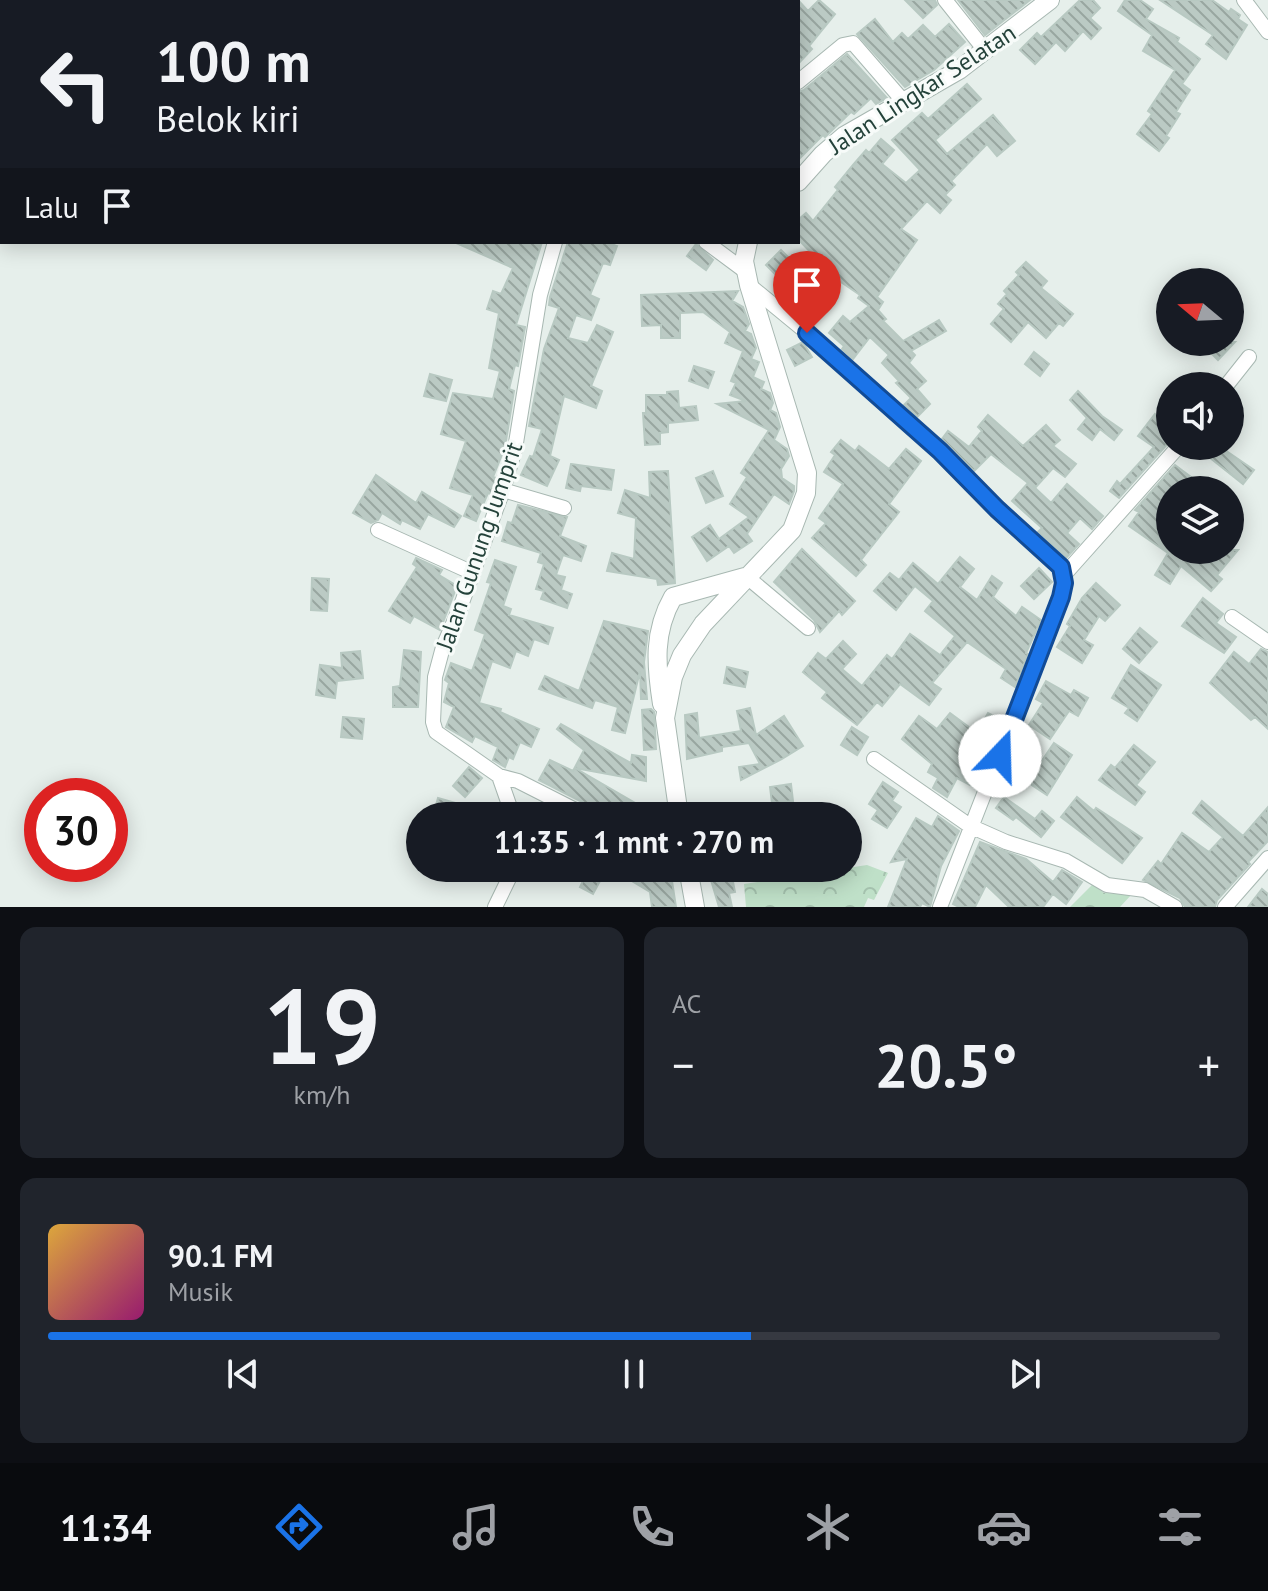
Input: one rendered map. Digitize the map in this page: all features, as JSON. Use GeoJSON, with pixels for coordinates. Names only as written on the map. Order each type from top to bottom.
{"type":"FeatureCollection","features":[{"type":"Feature","properties":{"kind":"street"},"geometry":{"type":"LineString","coordinates":[[945,0],[984,49]]}},
{"type":"Feature","properties":{"kind":"street","name":"Jalan Lingkar Selatan"},"geometry":{"type":"LineString","coordinates":[[800,180],[844,136],[959,70],[1050,0]]}},
{"type":"Feature","properties":{"kind":"street"},"geometry":{"type":"LineString","coordinates":[[1244,0],[1268,32]]}},
{"type":"Feature","properties":{"kind":"street"},"geometry":{"type":"LineString","coordinates":[[800,80],[843,45],[853,43],[905,103]]}},
{"type":"Feature","properties":{"kind":"street","name":"Jalan Gunung Jumprit"},"geometry":{"type":"LineString","coordinates":[[554,244],[540,295],[515,449],[473,573],[443,647],[435,677],[433,722],[436,732],[443,739],[499,776],[518,781],[559,802]]}},
{"type":"Feature","properties":{"kind":"street"},"geometry":{"type":"LineString","coordinates":[[708,244],[940,451],[997,509],[1061,567],[1064,575],[1061,597],[940,907]]}},
{"type":"Feature","properties":{"kind":"street"},"geometry":{"type":"LineString","coordinates":[[665,718],[673,677],[682,655],[703,624],[792,530],[806,493],[807,473],[747,278],[747,244]]}},
{"type":"Feature","properties":{"kind":"street"},"geometry":{"type":"LineString","coordinates":[[1237,372],[1249,357]]}},
{"type":"Feature","properties":{"kind":"street"},"geometry":{"type":"LineString","coordinates":[[1064,575],[1167,460]]}},
{"type":"Feature","properties":{"kind":"street"},"geometry":{"type":"LineString","coordinates":[[503,490],[564,508]]}},
{"type":"Feature","properties":{"kind":"street"},"geometry":{"type":"LineString","coordinates":[[378,530],[473,573]]}},
{"type":"Feature","properties":{"kind":"street"},"geometry":{"type":"LineString","coordinates":[[747,577],[808,628]]}},
{"type":"Feature","properties":{"kind":"street"},"geometry":{"type":"LineString","coordinates":[[677,802],[657,668],[657,635],[673,597],[747,577]]}},
{"type":"Feature","properties":{"kind":"street"},"geometry":{"type":"LineString","coordinates":[[1232,617],[1268,642]]}},
{"type":"Feature","properties":{"kind":"street"},"geometry":{"type":"LineString","coordinates":[[874,759],[970,826],[1006,842],[1066,861],[1107,885],[1145,890],[1175,907]]}},
{"type":"Feature","properties":{"kind":"street"},"geometry":{"type":"LineString","coordinates":[[499,776],[508,802]]}},
{"type":"Feature","properties":{"kind":"street"},"geometry":{"type":"LineString","coordinates":[[1225,907],[1268,858]]}},
{"type":"Feature","properties":{"kind":"street"},"geometry":{"type":"LineString","coordinates":[[495,907],[507,882]]}},
{"type":"Feature","properties":{"kind":"street"},"geometry":{"type":"LineString","coordinates":[[691,882],[695,907]]}},
{"type":"Feature","properties":{"kind":"green space"},"geometry":{"type":"Polygon","coordinates":[[[862,866],[888,873],[874,900],[868,898],[864,907],[746,907],[744,884],[862,882],[862,866]]]}},
{"type":"Feature","properties":{"kind":"green space"},"geometry":{"type":"Polygon","coordinates":[[[1093,884],[1104,893],[1132,894],[1120,907],[1070,907],[1093,884]]]}},
{"type":"Feature","properties":{"kind":"building"},"geometry":{"type":"Polygon","coordinates":[[[819,0],[835,14],[809,46],[812,49],[800,62],[800,2],[808,11],[819,0]]]}},
{"type":"Feature","properties":{"kind":"building"},"geometry":{"type":"Polygon","coordinates":[[[905,0],[935,0],[937,5],[923,18],[905,0]]]}},
{"type":"Feature","properties":{"kind":"building"},"geometry":{"type":"Polygon","coordinates":[[[958,0],[1030,0],[985,35],[958,0]]]}},
{"type":"Feature","properties":{"kind":"building"},"geometry":{"type":"Polygon","coordinates":[[[1080,0],[1093,0],[1100,8],[1090,18],[1101,28],[1091,39],[1083,31],[1065,51],[1056,42],[1035,64],[1020,50],[1037,33],[1041,37],[1080,0]]]}},
{"type":"Feature","properties":{"kind":"building"},"geometry":{"type":"Polygon","coordinates":[[[1125,0],[1140,0],[1153,9],[1146,19],[1179,38],[1177,42],[1200,59],[1182,84],[1190,90],[1176,112],[1180,114],[1166,136],[1169,138],[1159,151],[1137,134],[1152,114],[1148,111],[1175,70],[1143,51],[1152,35],[1118,11],[1125,0]]]}},
{"type":"Feature","properties":{"kind":"building"},"geometry":{"type":"Polygon","coordinates":[[[1160,0],[1212,0],[1229,12],[1231,9],[1240,15],[1238,19],[1247,25],[1226,59],[1206,44],[1213,35],[1160,0]]]}},
{"type":"Feature","properties":{"kind":"building"},"geometry":{"type":"Polygon","coordinates":[[[875,19],[893,42],[902,33],[908,39],[923,25],[935,37],[949,24],[965,42],[934,70],[905,87],[857,34],[875,19]]]}},
{"type":"Feature","properties":{"kind":"building"},"geometry":{"type":"Polygon","coordinates":[[[847,54],[887,98],[876,104],[871,98],[825,137],[823,135],[800,158],[800,91],[847,54]]]}},
{"type":"Feature","properties":{"kind":"building"},"geometry":{"type":"Polygon","coordinates":[[[967,84],[981,99],[935,140],[947,154],[993,115],[1015,141],[997,156],[987,144],[951,181],[955,185],[945,195],[951,200],[940,213],[927,201],[901,229],[917,240],[877,297],[883,302],[878,310],[886,319],[883,321],[903,341],[939,320],[946,331],[911,351],[915,355],[909,363],[926,381],[917,389],[930,404],[917,417],[904,405],[911,398],[882,363],[889,355],[870,337],[853,359],[829,333],[843,316],[850,322],[869,306],[858,298],[860,295],[835,278],[800,241],[800,218],[806,213],[813,221],[853,165],[881,139],[894,150],[882,164],[906,183],[920,170],[892,140],[922,113],[928,119],[967,84]]]}},
{"type":"Feature","properties":{"kind":"building"},"geometry":{"type":"Polygon","coordinates":[[[459,244],[541,244],[516,325],[525,327],[518,366],[515,365],[509,389],[514,391],[505,447],[493,477],[496,478],[491,494],[488,493],[476,521],[464,516],[473,495],[450,488],[466,441],[441,434],[453,393],[493,399],[500,371],[489,368],[499,313],[487,309],[493,291],[501,294],[513,268],[459,244]]]}},
{"type":"Feature","properties":{"kind":"building"},"geometry":{"type":"Polygon","coordinates":[[[567,244],[617,246],[610,265],[603,263],[590,295],[599,299],[591,320],[576,315],[568,338],[588,343],[597,325],[613,332],[591,386],[602,391],[596,408],[564,396],[550,456],[559,460],[547,486],[521,475],[530,456],[533,457],[542,429],[529,426],[544,349],[559,308],[549,305],[567,244]]]}},
{"type":"Feature","properties":{"kind":"building"},"geometry":{"type":"Polygon","coordinates":[[[696,244],[713,260],[706,270],[687,256],[696,244]]]}},
{"type":"Feature","properties":{"kind":"building"},"geometry":{"type":"Polygon","coordinates":[[[781,250],[810,279],[793,298],[775,282],[779,278],[766,265],[781,250]]]}},
{"type":"Feature","properties":{"kind":"building"},"geometry":{"type":"Polygon","coordinates":[[[1026,262],[1047,281],[1041,288],[1073,314],[1063,326],[1059,323],[1046,338],[1028,322],[1011,342],[991,324],[1004,309],[998,304],[1007,294],[1004,291],[1026,262]]]}},
{"type":"Feature","properties":{"kind":"building"},"geometry":{"type":"Polygon","coordinates":[[[738,291],[732,301],[743,307],[749,324],[745,331],[751,334],[756,348],[751,359],[759,362],[753,377],[764,382],[761,389],[770,393],[773,403],[770,410],[776,413],[780,427],[774,440],[787,449],[789,456],[781,469],[782,478],[794,486],[794,491],[789,504],[774,494],[747,534],[752,541],[734,553],[729,546],[707,561],[692,537],[710,525],[719,539],[749,517],[730,504],[747,477],[741,473],[769,430],[717,404],[746,401],[730,395],[736,383],[731,381],[743,351],[725,343],[730,332],[703,312],[680,313],[680,338],[661,338],[661,325],[642,326],[641,295],[738,291]]]}},
{"type":"Feature","properties":{"kind":"building"},"geometry":{"type":"Polygon","coordinates":[[[803,342],[812,357],[795,366],[787,350],[803,342]]]}},
{"type":"Feature","properties":{"kind":"building"},"geometry":{"type":"Polygon","coordinates":[[[1034,352],[1049,364],[1040,376],[1025,364],[1034,352]]]}},
{"type":"Feature","properties":{"kind":"building"},"geometry":{"type":"Polygon","coordinates":[[[694,366],[714,372],[708,388],[689,381],[694,366]]]}},
{"type":"Feature","properties":{"kind":"building"},"geometry":{"type":"Polygon","coordinates":[[[430,374],[452,380],[446,401],[424,396],[430,374]]]}},
{"type":"Feature","properties":{"kind":"building"},"geometry":{"type":"Polygon","coordinates":[[[678,391],[679,408],[696,406],[698,420],[668,423],[668,432],[660,433],[660,444],[645,445],[643,413],[646,413],[646,395],[667,395],[667,392],[678,391]]]}},
{"type":"Feature","properties":{"kind":"building"},"geometry":{"type":"Polygon","coordinates":[[[1078,391],[1102,416],[1122,430],[1114,440],[1100,429],[1092,440],[1078,429],[1087,418],[1070,400],[1078,391]]]}},
{"type":"Feature","properties":{"kind":"building"},"geometry":{"type":"Polygon","coordinates":[[[988,415],[1023,446],[1046,425],[1060,440],[1053,446],[1076,464],[1065,477],[1053,468],[1035,488],[1051,503],[1067,484],[1103,516],[1092,529],[1080,518],[1067,533],[1079,544],[1066,558],[1038,532],[1042,528],[1012,501],[1028,483],[991,454],[974,471],[942,439],[948,431],[969,447],[982,431],[978,427],[988,415]]]}},
{"type":"Feature","properties":{"kind":"building"},"geometry":{"type":"Polygon","coordinates":[[[1156,415],[1156,457],[1119,498],[1110,491],[1154,447],[1138,436],[1156,415]]]}},
{"type":"Feature","properties":{"kind":"building"},"geometry":{"type":"Polygon","coordinates":[[[841,440],[855,451],[859,446],[889,469],[906,449],[921,461],[889,504],[899,512],[861,560],[866,565],[856,576],[812,538],[826,523],[819,518],[843,484],[824,472],[835,455],[831,452],[841,440]]]}},
{"type":"Feature","properties":{"kind":"building"},"geometry":{"type":"Polygon","coordinates":[[[1213,460],[1239,460],[1254,470],[1244,483],[1244,476],[1233,476],[1213,460]]]}},
{"type":"Feature","properties":{"kind":"building"},"geometry":{"type":"Polygon","coordinates":[[[571,464],[614,470],[611,490],[581,486],[580,491],[566,488],[571,464]]]}},
{"type":"Feature","properties":{"kind":"building"},"geometry":{"type":"Polygon","coordinates":[[[1175,465],[1190,476],[1165,476],[1175,465]]]}},
{"type":"Feature","properties":{"kind":"building"},"geometry":{"type":"Polygon","coordinates":[[[668,471],[675,583],[658,585],[657,579],[607,571],[612,553],[634,559],[636,518],[618,513],[625,490],[650,498],[649,472],[668,471]]]}},
{"type":"Feature","properties":{"kind":"building"},"geometry":{"type":"Polygon","coordinates":[[[713,471],[723,496],[706,503],[696,478],[713,471]]]}},
{"type":"Feature","properties":{"kind":"building"},"geometry":{"type":"Polygon","coordinates":[[[376,475],[416,503],[422,492],[461,516],[454,527],[428,514],[420,529],[402,520],[400,524],[382,513],[378,520],[371,523],[353,513],[376,475]]]}},
{"type":"Feature","properties":{"kind":"building"},"geometry":{"type":"Polygon","coordinates":[[[1156,486],[1156,545],[1129,526],[1139,512],[1135,510],[1156,486]]]}},
{"type":"Feature","properties":{"kind":"building"},"geometry":{"type":"Polygon","coordinates":[[[518,505],[567,517],[560,536],[586,546],[581,561],[563,555],[556,575],[565,577],[561,590],[572,594],[567,608],[541,599],[544,591],[536,589],[544,564],[538,562],[541,553],[502,541],[518,505]]]}},
{"type":"Feature","properties":{"kind":"building"},"geometry":{"type":"Polygon","coordinates":[[[802,549],[855,601],[842,615],[839,611],[820,632],[814,620],[774,582],[802,549]]]}},
{"type":"Feature","properties":{"kind":"building"},"geometry":{"type":"Polygon","coordinates":[[[960,557],[974,569],[960,587],[977,600],[992,576],[1002,583],[993,597],[1016,616],[1022,607],[1041,620],[1015,687],[1001,678],[1006,669],[967,642],[932,683],[941,689],[929,705],[900,684],[882,706],[877,702],[857,725],[822,698],[827,692],[803,672],[818,653],[826,659],[843,641],[856,654],[842,669],[862,686],[887,655],[892,659],[910,634],[940,655],[955,636],[925,611],[933,601],[915,586],[896,610],[874,591],[890,573],[899,580],[913,563],[938,584],[960,557]]]}},
{"type":"Feature","properties":{"kind":"building"},"geometry":{"type":"Polygon","coordinates":[[[416,558],[442,570],[439,575],[457,586],[440,630],[414,616],[410,623],[389,611],[417,567],[413,564],[416,558]]]}},
{"type":"Feature","properties":{"kind":"building"},"geometry":{"type":"Polygon","coordinates":[[[495,560],[516,567],[503,606],[511,609],[509,615],[553,628],[548,644],[534,639],[528,656],[516,651],[510,668],[492,661],[479,703],[501,709],[500,712],[539,729],[531,747],[520,742],[513,759],[509,757],[505,767],[493,760],[498,747],[475,736],[472,742],[446,727],[454,707],[444,702],[449,683],[445,680],[451,663],[472,671],[485,634],[475,630],[491,583],[487,582],[495,560]]]}},
{"type":"Feature","properties":{"kind":"building"},"geometry":{"type":"Polygon","coordinates":[[[1162,564],[1226,564],[1217,575],[1222,579],[1211,591],[1181,566],[1170,584],[1155,575],[1162,564]]]}},
{"type":"Feature","properties":{"kind":"building"},"geometry":{"type":"Polygon","coordinates":[[[1039,568],[1052,582],[1034,599],[1021,586],[1039,568]]]}},
{"type":"Feature","properties":{"kind":"building"},"geometry":{"type":"Polygon","coordinates":[[[312,578],[329,579],[327,611],[311,610],[312,578]]]}},
{"type":"Feature","properties":{"kind":"building"},"geometry":{"type":"Polygon","coordinates":[[[1096,583],[1120,605],[1105,621],[1099,616],[1084,640],[1093,645],[1082,663],[1057,647],[1082,598],[1096,583]]]}},
{"type":"Feature","properties":{"kind":"building"},"geometry":{"type":"Polygon","coordinates":[[[1203,598],[1223,614],[1216,623],[1236,637],[1224,653],[1182,626],[1203,598]]]}},
{"type":"Feature","properties":{"kind":"building"},"geometry":{"type":"Polygon","coordinates":[[[604,621],[648,631],[644,662],[647,699],[641,699],[640,671],[625,733],[612,730],[618,707],[595,700],[592,708],[539,689],[545,676],[579,691],[604,621]]]}},
{"type":"Feature","properties":{"kind":"building"},"geometry":{"type":"Polygon","coordinates":[[[1140,628],[1157,642],[1139,663],[1123,649],[1140,628]]]}},
{"type":"Feature","properties":{"kind":"building"},"geometry":{"type":"Polygon","coordinates":[[[1261,649],[1268,652],[1268,729],[1255,717],[1251,720],[1210,683],[1234,652],[1249,664],[1261,649]]]}},
{"type":"Feature","properties":{"kind":"building"},"geometry":{"type":"Polygon","coordinates":[[[404,650],[421,652],[418,707],[393,707],[393,687],[400,686],[404,650]]]}},
{"type":"Feature","properties":{"kind":"building"},"geometry":{"type":"Polygon","coordinates":[[[360,651],[363,678],[337,681],[335,698],[316,695],[320,665],[342,668],[341,653],[360,651]]]}},
{"type":"Feature","properties":{"kind":"building"},"geometry":{"type":"Polygon","coordinates":[[[1131,665],[1161,685],[1137,721],[1125,713],[1129,708],[1112,698],[1131,665]]]}},
{"type":"Feature","properties":{"kind":"building"},"geometry":{"type":"Polygon","coordinates":[[[727,667],[748,672],[745,687],[724,683],[727,667]]]}},
{"type":"Feature","properties":{"kind":"building"},"geometry":{"type":"Polygon","coordinates":[[[1046,681],[1071,695],[1074,690],[1088,698],[1078,716],[1069,711],[1050,739],[1029,725],[1043,703],[1036,699],[1046,681]]]}},
{"type":"Feature","properties":{"kind":"building"},"geometry":{"type":"Polygon","coordinates":[[[750,708],[756,735],[784,716],[803,746],[741,780],[739,767],[760,764],[749,743],[722,747],[722,751],[687,759],[685,715],[697,713],[699,738],[741,731],[737,711],[750,708]]]}},
{"type":"Feature","properties":{"kind":"building"},"geometry":{"type":"Polygon","coordinates":[[[651,709],[654,712],[656,749],[644,750],[642,710],[651,709]]]}},
{"type":"Feature","properties":{"kind":"building"},"geometry":{"type":"Polygon","coordinates":[[[950,713],[977,733],[988,713],[1002,720],[976,788],[957,778],[947,797],[933,788],[938,778],[928,772],[932,764],[902,739],[919,716],[937,729],[950,713]]]}},
{"type":"Feature","properties":{"kind":"building"},"geometry":{"type":"Polygon","coordinates":[[[343,717],[364,719],[362,739],[341,737],[343,717]]]}},
{"type":"Feature","properties":{"kind":"building"},"geometry":{"type":"Polygon","coordinates":[[[561,724],[631,763],[632,755],[646,757],[646,781],[575,768],[633,802],[582,802],[539,780],[550,760],[573,771],[584,750],[557,729],[561,724]]]}},
{"type":"Feature","properties":{"kind":"building"},"geometry":{"type":"Polygon","coordinates":[[[852,727],[868,737],[857,755],[841,745],[852,727]]]}},
{"type":"Feature","properties":{"kind":"building"},"geometry":{"type":"Polygon","coordinates":[[[1054,743],[1072,755],[1047,795],[1004,771],[1012,750],[1039,765],[1054,743]]]}},
{"type":"Feature","properties":{"kind":"building"},"geometry":{"type":"Polygon","coordinates":[[[1134,745],[1155,762],[1136,785],[1145,792],[1135,805],[1099,780],[1111,765],[1115,768],[1134,745]]]}},
{"type":"Feature","properties":{"kind":"building"},"geometry":{"type":"Polygon","coordinates":[[[469,767],[482,778],[465,797],[453,786],[469,767]]]}},
{"type":"Feature","properties":{"kind":"building"},"geometry":{"type":"Polygon","coordinates":[[[883,782],[898,792],[892,801],[901,807],[887,828],[872,819],[878,810],[869,804],[883,782]]]}},
{"type":"Feature","properties":{"kind":"building"},"geometry":{"type":"Polygon","coordinates":[[[791,784],[793,801],[772,802],[770,787],[791,784]]]}},
{"type":"Feature","properties":{"kind":"building"},"geometry":{"type":"Polygon","coordinates":[[[1004,797],[1035,819],[1042,811],[1054,821],[1041,837],[1016,817],[1013,820],[996,808],[1004,797]]]}},
{"type":"Feature","properties":{"kind":"building"},"geometry":{"type":"Polygon","coordinates":[[[1077,797],[1094,811],[1096,808],[1142,838],[1122,863],[1061,817],[1077,797]]]}},
{"type":"Feature","properties":{"kind":"building"},"geometry":{"type":"Polygon","coordinates":[[[1202,801],[1243,836],[1268,807],[1268,841],[1217,900],[1215,907],[1185,907],[1180,898],[1143,880],[1158,861],[1161,864],[1182,833],[1209,852],[1223,837],[1193,813],[1202,801]]]}},
{"type":"Feature","properties":{"kind":"building"},"geometry":{"type":"Polygon","coordinates":[[[938,816],[959,831],[941,866],[930,907],[922,903],[920,907],[888,907],[907,859],[891,862],[916,818],[932,827],[938,816]]]}},
{"type":"Feature","properties":{"kind":"building"},"geometry":{"type":"Polygon","coordinates":[[[980,842],[1026,859],[1053,882],[1062,870],[1082,882],[1066,904],[1053,894],[1043,907],[1009,907],[986,885],[975,907],[959,907],[953,904],[980,842]]]}},
{"type":"Feature","properties":{"kind":"building"},"geometry":{"type":"Polygon","coordinates":[[[582,882],[599,882],[593,894],[580,887],[582,882]]]}},
{"type":"Feature","properties":{"kind":"building"},"geometry":{"type":"Polygon","coordinates":[[[633,882],[672,882],[676,907],[652,907],[650,892],[633,882]]]}},
{"type":"Feature","properties":{"kind":"building"},"geometry":{"type":"Polygon","coordinates":[[[712,882],[733,882],[735,892],[729,893],[732,907],[719,907],[712,882]]]}},
{"type":"Feature","properties":{"kind":"building"},"geometry":{"type":"Polygon","coordinates":[[[1262,889],[1268,894],[1268,907],[1248,907],[1262,889]]]}},
{"type":"Feature","properties":{"kind":"route"},"geometry":{"type":"LineString","coordinates":[[807,333],[940,451],[997,509],[1061,567],[1064,583],[1061,597],[1000,756]]}}]}
